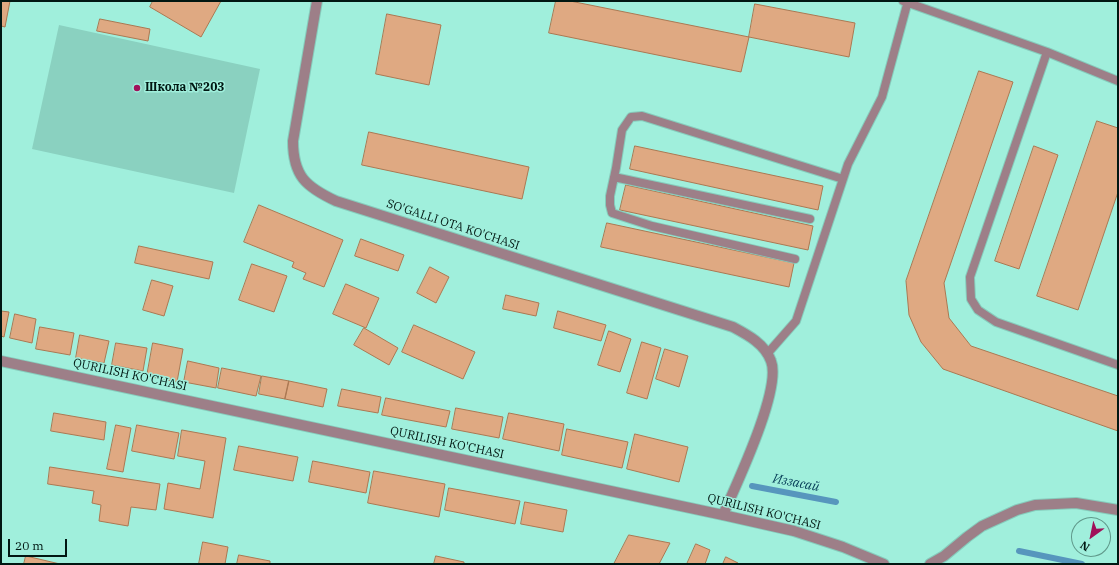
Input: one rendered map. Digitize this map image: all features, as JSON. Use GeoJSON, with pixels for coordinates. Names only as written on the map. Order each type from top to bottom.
{"type":"FeatureCollection","features":[{"type":"Feature","properties":{"kind":"street","name":"SO'GALLI OTA KO'CHASI"},"geometry":{"type":"LineString","coordinates":[[317,1],[293,141],[293,151],[299,174],[320,194],[336,201],[733,327],[752,338],[767,354]]}},
{"type":"Feature","properties":{"kind":"street"},"geometry":{"type":"LineString","coordinates":[[723,515],[762,422],[773,378],[773,369],[767,354]]}},
{"type":"Feature","properties":{"kind":"street","name":"QURILISH KO'CHASI"},"geometry":{"type":"LineString","coordinates":[[1,361],[794,531],[843,547],[884,564]]}},
{"type":"Feature","properties":{"kind":"street"},"geometry":{"type":"LineString","coordinates":[[930,564],[944,556],[966,537],[982,526],[1017,510],[1035,505],[1076,502],[1118,510]]}},
{"type":"Feature","properties":{"kind":"lane"},"geometry":{"type":"LineString","coordinates":[[767,354],[796,321],[848,164],[882,97],[906,1],[1047,52],[1118,81]]}},
{"type":"Feature","properties":{"kind":"lane"},"geometry":{"type":"LineString","coordinates":[[1047,52],[970,277],[971,299],[978,310],[996,322],[1118,365]]}},
{"type":"Feature","properties":{"kind":"lane"},"geometry":{"type":"LineString","coordinates":[[795,259],[652,226],[612,213],[610,196],[622,130],[631,117],[642,116],[843,179]]}},
{"type":"Feature","properties":{"kind":"lane"},"geometry":{"type":"LineString","coordinates":[[614,177],[810,219]]}},
{"type":"Feature","properties":{"kind":"shaded area"},"geometry":{"type":"Polygon","coordinates":[[[59,25],[260,69],[234,193],[32,149],[59,25]]]}},
{"type":"Feature","properties":{"kind":"building"},"geometry":{"type":"Polygon","coordinates":[[[1,1],[10,1],[5,27],[1,26],[1,1]]]}},
{"type":"Feature","properties":{"kind":"building"},"geometry":{"type":"Polygon","coordinates":[[[153,1],[221,1],[201,37],[150,7],[153,1]]]}},
{"type":"Feature","properties":{"kind":"building"},"geometry":{"type":"Polygon","coordinates":[[[556,1],[570,1],[749,37],[741,72],[549,33],[556,1]]]}},
{"type":"Feature","properties":{"kind":"building"},"geometry":{"type":"Polygon","coordinates":[[[755,4],[855,23],[849,57],[749,37],[755,4]]]}},
{"type":"Feature","properties":{"kind":"building"},"geometry":{"type":"Polygon","coordinates":[[[387,14],[441,25],[429,85],[376,74],[387,14]]]}},
{"type":"Feature","properties":{"kind":"building"},"geometry":{"type":"Polygon","coordinates":[[[100,19],[150,29],[148,41],[97,31],[100,19]]]}},
{"type":"Feature","properties":{"kind":"building"},"geometry":{"type":"Polygon","coordinates":[[[979,71],[1013,82],[944,283],[949,318],[971,346],[1118,396],[1118,431],[943,369],[921,342],[909,315],[906,281],[979,71]]]}},
{"type":"Feature","properties":{"kind":"building"},"geometry":{"type":"Polygon","coordinates":[[[1097,121],[1118,128],[1118,192],[1078,310],[1037,296],[1097,121]]]}},
{"type":"Feature","properties":{"kind":"building"},"geometry":{"type":"Polygon","coordinates":[[[369,132],[529,167],[522,199],[362,165],[369,132]]]}},
{"type":"Feature","properties":{"kind":"building"},"geometry":{"type":"Polygon","coordinates":[[[635,146],[823,186],[818,210],[630,169],[635,146]]]}},
{"type":"Feature","properties":{"kind":"building"},"geometry":{"type":"Polygon","coordinates":[[[1034,146],[1058,155],[1019,269],[995,261],[1034,146]]]}},
{"type":"Feature","properties":{"kind":"building"},"geometry":{"type":"Polygon","coordinates":[[[626,185],[813,226],[808,250],[620,210],[626,185]]]}},
{"type":"Feature","properties":{"kind":"building"},"geometry":{"type":"Polygon","coordinates":[[[259,205],[343,240],[324,287],[303,279],[306,273],[292,267],[294,262],[244,242],[259,205]]]}},
{"type":"Feature","properties":{"kind":"building"},"geometry":{"type":"Polygon","coordinates":[[[607,223],[794,263],[789,287],[601,247],[607,223]]]}},
{"type":"Feature","properties":{"kind":"building"},"geometry":{"type":"Polygon","coordinates":[[[361,239],[404,255],[398,271],[355,256],[361,239]]]}},
{"type":"Feature","properties":{"kind":"building"},"geometry":{"type":"Polygon","coordinates":[[[139,246],[213,262],[209,279],[135,263],[139,246]]]}},
{"type":"Feature","properties":{"kind":"building"},"geometry":{"type":"Polygon","coordinates":[[[252,264],[287,276],[274,312],[239,300],[252,264]]]}},
{"type":"Feature","properties":{"kind":"building"},"geometry":{"type":"Polygon","coordinates":[[[430,267],[449,277],[436,303],[417,293],[430,267]]]}},
{"type":"Feature","properties":{"kind":"building"},"geometry":{"type":"Polygon","coordinates":[[[152,280],[173,286],[164,316],[143,310],[152,280]]]}},
{"type":"Feature","properties":{"kind":"building"},"geometry":{"type":"Polygon","coordinates":[[[346,284],[379,298],[366,328],[333,314],[346,284]]]}},
{"type":"Feature","properties":{"kind":"building"},"geometry":{"type":"Polygon","coordinates":[[[506,295],[539,303],[536,316],[503,309],[506,295]]]}},
{"type":"Feature","properties":{"kind":"building"},"geometry":{"type":"Polygon","coordinates":[[[1,311],[9,312],[4,337],[1,336],[1,311]]]}},
{"type":"Feature","properties":{"kind":"building"},"geometry":{"type":"Polygon","coordinates":[[[558,311],[606,325],[601,341],[554,328],[558,311]]]}},
{"type":"Feature","properties":{"kind":"building"},"geometry":{"type":"Polygon","coordinates":[[[15,314],[36,319],[32,343],[10,338],[15,314]]]}},
{"type":"Feature","properties":{"kind":"building"},"geometry":{"type":"Polygon","coordinates":[[[414,325],[475,352],[463,379],[402,352],[414,325]]]}},
{"type":"Feature","properties":{"kind":"building"},"geometry":{"type":"Polygon","coordinates":[[[40,327],[74,333],[70,355],[36,349],[40,327]]]}},
{"type":"Feature","properties":{"kind":"building"},"geometry":{"type":"Polygon","coordinates":[[[364,328],[398,348],[389,365],[354,345],[364,328]]]}},
{"type":"Feature","properties":{"kind":"building"},"geometry":{"type":"Polygon","coordinates":[[[609,331],[631,339],[620,372],[598,365],[609,331]]]}},
{"type":"Feature","properties":{"kind":"building"},"geometry":{"type":"Polygon","coordinates":[[[80,335],[109,341],[104,363],[76,358],[80,335]]]}},
{"type":"Feature","properties":{"kind":"building"},"geometry":{"type":"Polygon","coordinates":[[[642,342],[661,348],[647,399],[627,393],[642,342]]]}},
{"type":"Feature","properties":{"kind":"building"},"geometry":{"type":"Polygon","coordinates":[[[116,343],[147,348],[143,371],[112,365],[116,343]]]}},
{"type":"Feature","properties":{"kind":"building"},"geometry":{"type":"Polygon","coordinates":[[[153,343],[183,349],[177,382],[147,376],[153,343]]]}},
{"type":"Feature","properties":{"kind":"building"},"geometry":{"type":"Polygon","coordinates":[[[665,349],[688,356],[679,387],[656,379],[665,349]]]}},
{"type":"Feature","properties":{"kind":"building"},"geometry":{"type":"Polygon","coordinates":[[[188,361],[219,368],[216,388],[184,382],[188,361]]]}},
{"type":"Feature","properties":{"kind":"building"},"geometry":{"type":"Polygon","coordinates":[[[222,368],[261,376],[256,396],[218,388],[222,368]]]}},
{"type":"Feature","properties":{"kind":"building"},"geometry":{"type":"Polygon","coordinates":[[[262,376],[289,381],[285,399],[259,394],[262,376]]]}},
{"type":"Feature","properties":{"kind":"building"},"geometry":{"type":"Polygon","coordinates":[[[289,381],[327,389],[323,407],[285,399],[289,381]]]}},
{"type":"Feature","properties":{"kind":"building"},"geometry":{"type":"Polygon","coordinates":[[[342,389],[381,397],[378,413],[338,406],[342,389]]]}},
{"type":"Feature","properties":{"kind":"building"},"geometry":{"type":"Polygon","coordinates":[[[386,398],[450,411],[446,427],[382,415],[386,398]]]}},
{"type":"Feature","properties":{"kind":"building"},"geometry":{"type":"Polygon","coordinates":[[[456,408],[503,417],[499,438],[452,429],[456,408]]]}},
{"type":"Feature","properties":{"kind":"building"},"geometry":{"type":"Polygon","coordinates":[[[54,413],[106,422],[104,440],[51,431],[54,413]]]}},
{"type":"Feature","properties":{"kind":"building"},"geometry":{"type":"Polygon","coordinates":[[[509,413],[564,424],[559,451],[503,439],[509,413]]]}},
{"type":"Feature","properties":{"kind":"building"},"geometry":{"type":"Polygon","coordinates":[[[116,425],[131,428],[123,472],[107,469],[116,425]]]}},
{"type":"Feature","properties":{"kind":"building"},"geometry":{"type":"Polygon","coordinates":[[[137,425],[179,433],[174,459],[132,451],[137,425]]]}},
{"type":"Feature","properties":{"kind":"building"},"geometry":{"type":"Polygon","coordinates":[[[567,429],[628,442],[622,468],[562,455],[567,429]]]}},
{"type":"Feature","properties":{"kind":"building"},"geometry":{"type":"Polygon","coordinates":[[[182,430],[226,438],[213,518],[164,509],[168,483],[200,489],[205,461],[178,456],[182,430]]]}},
{"type":"Feature","properties":{"kind":"building"},"geometry":{"type":"Polygon","coordinates":[[[635,434],[688,447],[679,482],[627,469],[635,434]]]}},
{"type":"Feature","properties":{"kind":"building"},"geometry":{"type":"Polygon","coordinates":[[[239,446],[298,457],[293,481],[234,470],[239,446]]]}},
{"type":"Feature","properties":{"kind":"building"},"geometry":{"type":"Polygon","coordinates":[[[313,461],[370,472],[366,493],[309,482],[313,461]]]}},
{"type":"Feature","properties":{"kind":"building"},"geometry":{"type":"Polygon","coordinates":[[[50,467],[160,484],[156,510],[131,507],[128,526],[99,521],[101,505],[92,503],[94,491],[48,484],[50,467]]]}},
{"type":"Feature","properties":{"kind":"building"},"geometry":{"type":"Polygon","coordinates":[[[374,471],[445,484],[439,517],[368,503],[374,471]]]}},
{"type":"Feature","properties":{"kind":"building"},"geometry":{"type":"Polygon","coordinates":[[[449,488],[520,501],[515,524],[445,510],[449,488]]]}},
{"type":"Feature","properties":{"kind":"building"},"geometry":{"type":"Polygon","coordinates":[[[525,502],[567,510],[563,532],[521,524],[525,502]]]}},
{"type":"Feature","properties":{"kind":"building"},"geometry":{"type":"Polygon","coordinates":[[[629,535],[670,543],[659,564],[614,564],[629,535]]]}},
{"type":"Feature","properties":{"kind":"building"},"geometry":{"type":"Polygon","coordinates":[[[203,542],[228,547],[225,564],[199,564],[203,542]]]}},
{"type":"Feature","properties":{"kind":"building"},"geometry":{"type":"Polygon","coordinates":[[[696,544],[710,550],[705,564],[687,564],[696,544]]]}},
{"type":"Feature","properties":{"kind":"building"},"geometry":{"type":"Polygon","coordinates":[[[239,555],[270,561],[270,564],[237,564],[239,555]]]}},
{"type":"Feature","properties":{"kind":"building"},"geometry":{"type":"Polygon","coordinates":[[[26,556],[60,564],[24,564],[26,556]]]}},
{"type":"Feature","properties":{"kind":"building"},"geometry":{"type":"Polygon","coordinates":[[[436,556],[464,562],[464,564],[434,564],[436,556]]]}},
{"type":"Feature","properties":{"kind":"building"},"geometry":{"type":"Polygon","coordinates":[[[726,557],[738,563],[738,564],[723,564],[726,557]]]}},
{"type":"Feature","properties":{"kind":"waterway","name":"Иззасай"},"geometry":{"type":"LineString","coordinates":[[752,486],[836,502]]}},
{"type":"Feature","properties":{"kind":"waterway","name":"Иззасай"},"geometry":{"type":"LineString","coordinates":[[1019,551],[1082,564]]}},
{"type":"Feature","properties":{"kind":"place","name":"Школа №203"},"geometry":{"type":"Point","coordinates":[137,88]}}]}
